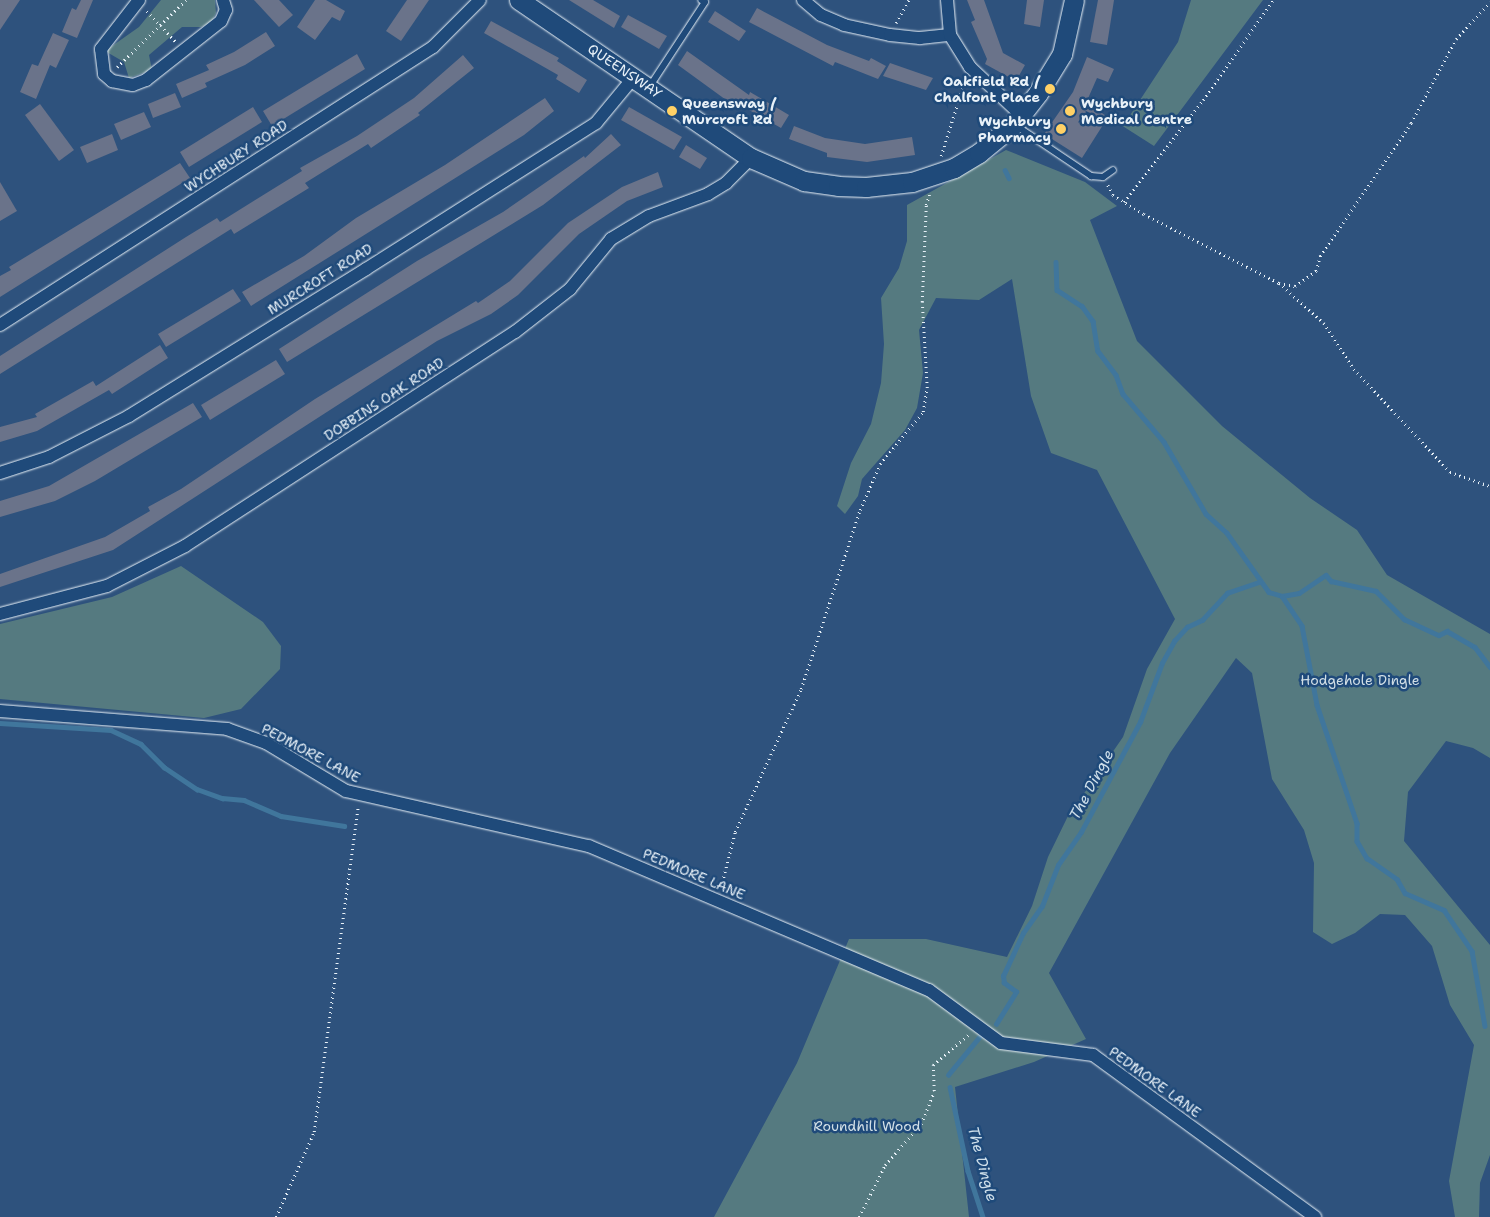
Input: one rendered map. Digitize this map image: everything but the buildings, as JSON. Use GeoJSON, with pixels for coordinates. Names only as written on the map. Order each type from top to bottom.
{"type":"FeatureCollection","features":[{"type":"Feature","properties":{"kind":"street"},"geometry":{"type":"LineString","coordinates":[[138,0],[101,49],[101,64],[106,76],[112,81],[133,85],[146,80],[221,22],[226,10],[223,0]]}},
{"type":"Feature","properties":{"kind":"street","name":"WYCHBURY ROAD"},"geometry":{"type":"LineString","coordinates":[[0,325],[433,47],[480,0]]}},
{"type":"Feature","properties":{"kind":"street","name":"QUEENSWAY"},"geometry":{"type":"LineString","coordinates":[[518,0],[642,82],[750,158],[804,181],[838,186],[882,186],[935,174],[979,153],[1017,119],[1050,75],[1062,54],[1074,0]]}},
{"type":"Feature","properties":{"kind":"street"},"geometry":{"type":"LineString","coordinates":[[803,0],[821,15],[844,25],[890,36],[920,38],[950,34]]}},
{"type":"Feature","properties":{"kind":"street"},"geometry":{"type":"LineString","coordinates":[[947,0],[950,34],[970,67],[1017,119]]}},
{"type":"Feature","properties":{"kind":"street","name":"MURCROFT ROAD"},"geometry":{"type":"LineString","coordinates":[[0,474],[49,457],[128,416],[374,264],[596,123],[642,82]]}},
{"type":"Feature","properties":{"kind":"street","name":"DOBBINS OAK ROAD"},"geometry":{"type":"LineString","coordinates":[[0,614],[107,586],[185,546],[516,332],[570,289],[611,239],[649,216],[708,194],[726,183],[750,158]]}},
{"type":"Feature","properties":{"kind":"street","name":"PEDMORE LANE"},"geometry":{"type":"LineString","coordinates":[[0,711],[227,729],[266,743],[346,792],[589,846],[929,990],[1001,1043],[1093,1055],[1316,1217]]}},
{"type":"Feature","properties":{"kind":"lane"},"geometry":{"type":"LineString","coordinates":[[642,82],[705,2],[701,0]]}},
{"type":"Feature","properties":{"kind":"lane"},"geometry":{"type":"LineString","coordinates":[[1017,119],[1091,176],[1103,178],[1113,170]]}},
{"type":"Feature","properties":{"kind":"path"},"geometry":{"type":"LineString","coordinates":[[138,0],[183,51]]}},
{"type":"Feature","properties":{"kind":"path"},"geometry":{"type":"LineString","coordinates":[[106,76],[186,0]]}},
{"type":"Feature","properties":{"kind":"path"},"geometry":{"type":"LineString","coordinates":[[890,36],[909,0]]}},
{"type":"Feature","properties":{"kind":"path"},"geometry":{"type":"LineString","coordinates":[[1124,202],[1203,100],[1272,0]]}},
{"type":"Feature","properties":{"kind":"path"},"geometry":{"type":"LineString","coordinates":[[1279,283],[1295,286],[1316,271],[1320,256],[1411,123],[1456,39],[1490,2]]}},
{"type":"Feature","properties":{"kind":"path"},"geometry":{"type":"LineString","coordinates":[[716,900],[728,870],[735,832],[786,722],[824,627],[860,510],[880,464],[923,412],[927,388],[922,302],[926,205],[970,67]]}},
{"type":"Feature","properties":{"kind":"path"},"geometry":{"type":"LineString","coordinates":[[1103,178],[1113,195],[1124,202],[1279,283],[1324,322],[1354,369],[1450,472],[1490,486]]}},
{"type":"Feature","properties":{"kind":"path"},"geometry":{"type":"LineString","coordinates":[[276,1217],[314,1132],[353,860],[348,857],[359,796]]}},
{"type":"Feature","properties":{"kind":"path"},"geometry":{"type":"LineString","coordinates":[[859,1217],[885,1165],[921,1124],[934,1091],[933,1066],[969,1034],[975,1024]]}},
{"type":"Feature","properties":{"kind":"green space"},"geometry":{"type":"Polygon","coordinates":[[[161,0],[215,0],[216,13],[211,23],[201,27],[182,27],[149,55],[152,70],[129,78],[124,62],[105,51],[139,27],[161,0]]]}},
{"type":"Feature","properties":{"kind":"green space"},"geometry":{"type":"Polygon","coordinates":[[[1191,0],[1263,0],[1154,146],[1121,125],[1123,126],[1178,42],[1191,0]]]}},
{"type":"Feature","properties":{"kind":"green space","name":"Hodgehole Dingle"},"geometry":{"type":"Polygon","coordinates":[[[1006,150],[1085,182],[1117,206],[1090,220],[1137,341],[1222,426],[1310,498],[1357,530],[1387,575],[1490,634],[1490,758],[1473,748],[1446,741],[1408,792],[1404,841],[1490,945],[1490,1155],[1480,1183],[1479,1217],[1455,1217],[1449,1181],[1474,1045],[1450,1005],[1432,946],[1405,915],[1380,914],[1355,933],[1332,944],[1313,932],[1314,863],[1304,830],[1272,779],[1252,673],[1236,658],[1170,753],[1049,973],[1086,1039],[1034,1062],[955,1087],[969,1217],[714,1217],[797,1063],[849,939],[926,939],[1007,957],[1032,906],[1048,857],[1067,818],[1123,737],[1147,669],[1175,619],[1097,470],[1051,453],[1031,396],[1012,279],[979,300],[936,298],[919,330],[923,373],[917,408],[905,430],[862,479],[858,496],[845,514],[837,506],[851,463],[871,424],[881,383],[884,344],[881,298],[899,268],[907,241],[907,205],[1006,150]]]}},
{"type":"Feature","properties":{"kind":"green space"},"geometry":{"type":"Polygon","coordinates":[[[181,566],[263,622],[281,646],[280,669],[241,709],[204,718],[0,699],[0,624],[112,597],[181,566]]]}},
{"type":"Feature","properties":{"kind":"waterway","name":"The Dingle"},"geometry":{"type":"LineString","coordinates":[[1005,170],[1009,178]]}},
{"type":"Feature","properties":{"kind":"waterway","name":"The Dingle"},"geometry":{"type":"LineString","coordinates":[[1056,262],[1057,290],[1082,306],[1093,321],[1098,351],[1116,375],[1123,394],[1164,442],[1206,514],[1227,533],[1269,592],[1282,596],[1299,593],[1326,575],[1331,581],[1376,591],[1404,619],[1439,635],[1447,631],[1475,647],[1490,667]]}},
{"type":"Feature","properties":{"kind":"waterway","name":"The Dingle"},"geometry":{"type":"LineString","coordinates":[[996,1024],[1016,992],[1004,983],[1003,976],[1023,933],[1042,906],[1058,865],[1081,832],[1140,722],[1162,663],[1174,641],[1187,627],[1202,620],[1227,593],[1259,582]]}},
{"type":"Feature","properties":{"kind":"waterway"},"geometry":{"type":"LineString","coordinates":[[1282,596],[1302,626],[1317,705],[1357,823],[1357,841],[1367,858],[1397,879],[1405,893],[1444,910],[1472,951],[1485,1026]]}},
{"type":"Feature","properties":{"kind":"waterway"},"geometry":{"type":"LineString","coordinates":[[0,723],[111,730],[141,744],[164,767],[197,789],[222,798],[244,800],[281,816],[344,826]]}},
{"type":"Feature","properties":{"kind":"waterway","name":"The Dingle"},"geometry":{"type":"LineString","coordinates":[[948,1075],[981,1035]]}},
{"type":"Feature","properties":{"kind":"waterway","name":"The Dingle"},"geometry":{"type":"LineString","coordinates":[[950,1087],[968,1171],[983,1217]]}},
{"type":"Feature","properties":{"kind":"place","name":"Oakfield Rd / Chalfont Place"},"geometry":{"type":"Point","coordinates":[1050,89]}},
{"type":"Feature","properties":{"kind":"place","name":"Queensway / Murcroft Rd"},"geometry":{"type":"Point","coordinates":[672,111]}},
{"type":"Feature","properties":{"kind":"place","name":"Wychbury Medical Centre"},"geometry":{"type":"Point","coordinates":[1070,111]}},
{"type":"Feature","properties":{"kind":"place","name":"Wychbury Pharmacy"},"geometry":{"type":"Point","coordinates":[1061,129]}},
{"type":"Feature","properties":{"kind":"park label","name":"Roundhill Wood"},"geometry":{"type":"Point","coordinates":[867,1126]}}]}
